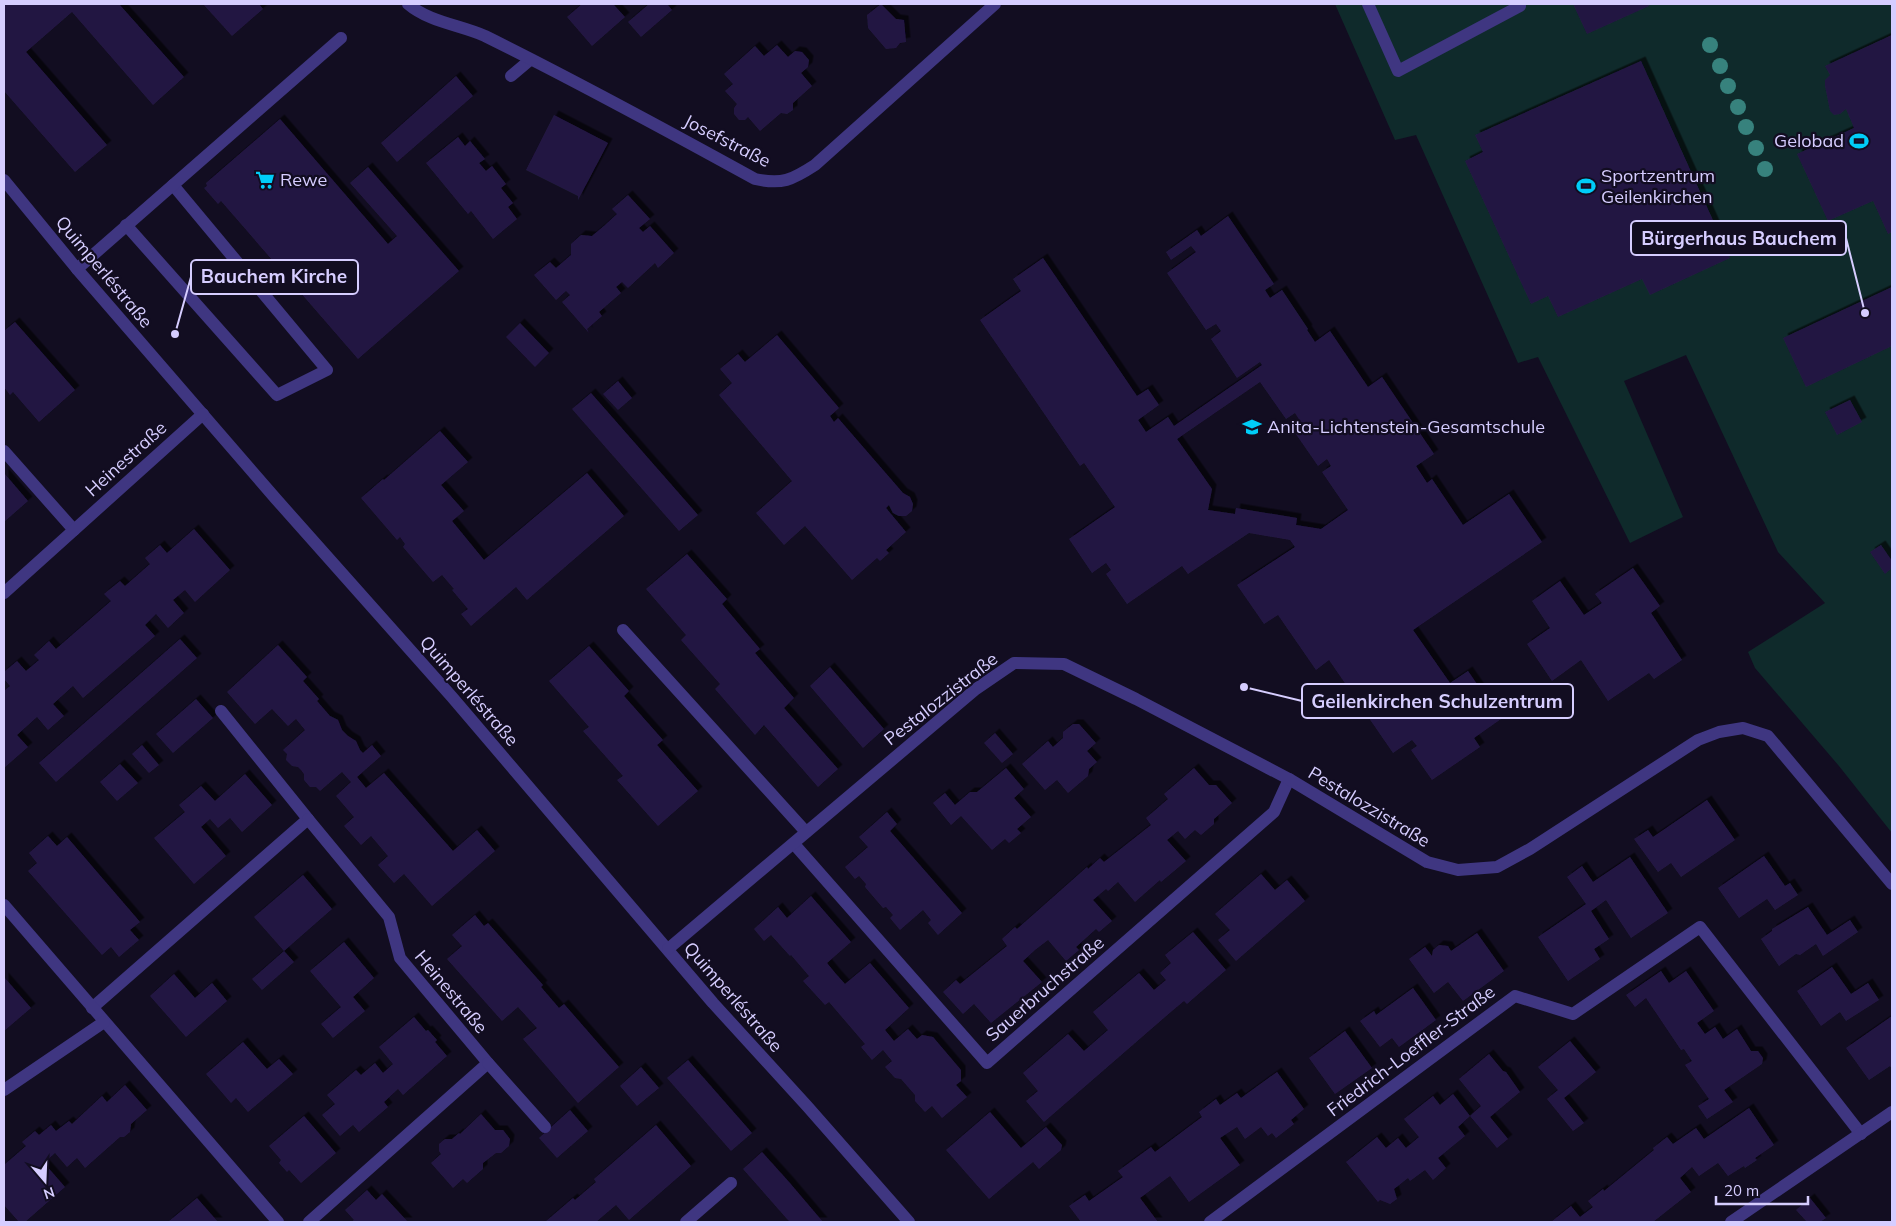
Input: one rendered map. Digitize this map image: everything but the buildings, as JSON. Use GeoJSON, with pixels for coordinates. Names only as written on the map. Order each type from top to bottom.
{"type":"FeatureCollection","features":[{"type":"Feature","properties":{"kind":"street","name":"Josefstraße"},"geometry":{"type":"LineString","coordinates":[[408,4],[417,12],[483,35],[672,133],[755,179],[769,182],[781,182],[795,178],[815,165],[995,4]]}},
{"type":"Feature","properties":{"kind":"street"},"geometry":{"type":"LineString","coordinates":[[1368,4],[1398,72],[1520,6],[1519,4]]}},
{"type":"Feature","properties":{"kind":"street"},"geometry":{"type":"LineString","coordinates":[[77,269],[342,38]]}},
{"type":"Feature","properties":{"kind":"street"},"geometry":{"type":"LineString","coordinates":[[511,76],[530,60]]}},
{"type":"Feature","properties":{"kind":"street","name":"Quimperléstraße"},"geometry":{"type":"LineString","coordinates":[[4,180],[77,269],[452,697],[713,1003],[909,1222]]}},
{"type":"Feature","properties":{"kind":"street"},"geometry":{"type":"LineString","coordinates":[[126,225],[277,395],[327,370],[173,185]]}},
{"type":"Feature","properties":{"kind":"street","name":"Heinestraße"},"geometry":{"type":"LineString","coordinates":[[4,593],[203,414]]}},
{"type":"Feature","properties":{"kind":"street"},"geometry":{"type":"LineString","coordinates":[[4,451],[74,530]]}},
{"type":"Feature","properties":{"kind":"street"},"geometry":{"type":"LineString","coordinates":[[623,630],[806,832]]}},
{"type":"Feature","properties":{"kind":"street","name":"Pestalozzistraße"},"geometry":{"type":"LineString","coordinates":[[668,949],[976,689],[1014,663],[1064,664],[1136,699],[1289,779],[1427,862],[1458,870],[1497,868],[1530,849],[1698,740],[1719,732],[1743,728],[1768,736],[1892,884]]}},
{"type":"Feature","properties":{"kind":"street","name":"Heinestraße"},"geometry":{"type":"LineString","coordinates":[[221,711],[389,917],[400,958],[488,1063],[545,1127]]}},
{"type":"Feature","properties":{"kind":"street","name":"Sauerbruchstraße"},"geometry":{"type":"LineString","coordinates":[[794,844],[987,1063],[1274,812],[1289,779]]}},
{"type":"Feature","properties":{"kind":"street"},"geometry":{"type":"LineString","coordinates":[[92,1008],[308,819]]}},
{"type":"Feature","properties":{"kind":"street"},"geometry":{"type":"LineString","coordinates":[[4,905],[278,1222]]}},
{"type":"Feature","properties":{"kind":"street","name":"Friedrich-Loeffler-Straße"},"geometry":{"type":"LineString","coordinates":[[1210,1222],[1515,996],[1573,1014],[1700,927],[1861,1134]]}},
{"type":"Feature","properties":{"kind":"street"},"geometry":{"type":"LineString","coordinates":[[4,1090],[104,1022]]}},
{"type":"Feature","properties":{"kind":"street"},"geometry":{"type":"LineString","coordinates":[[309,1222],[488,1063]]}},
{"type":"Feature","properties":{"kind":"street"},"geometry":{"type":"LineString","coordinates":[[1731,1222],[1892,1112]]}},
{"type":"Feature","properties":{"kind":"street"},"geometry":{"type":"LineString","coordinates":[[686,1222],[731,1183]]}},
{"type":"Feature","properties":{"kind":"green space"},"geometry":{"type":"Polygon","coordinates":[[[1335,4],[1892,4],[1892,833],[1839,766],[1755,668],[1748,652],[1825,603],[1778,552],[1686,355],[1624,381],[1683,517],[1630,543],[1538,357],[1518,363],[1416,135],[1395,140],[1335,4]]]}},
{"type":"Feature","properties":{"kind":"place","name":"Gelobad"},"geometry":{"type":"Point","coordinates":[1859,141]}},
{"type":"Feature","properties":{"kind":"place","name":"Rewe"},"geometry":{"type":"Point","coordinates":[265,180]}},
{"type":"Feature","properties":{"kind":"place","name":"Sportzentrum Geilenkirchen"},"geometry":{"type":"Point","coordinates":[1586,186]}},
{"type":"Feature","properties":{"kind":"place","name":"Bürgerhaus Bauchem"},"geometry":{"type":"Point","coordinates":[1865,313]}},
{"type":"Feature","properties":{"kind":"place","name":"Bauchem Kirche"},"geometry":{"type":"Point","coordinates":[175,334]}},
{"type":"Feature","properties":{"kind":"place","name":"Anita-Lichtenstein-Gesamtschule"},"geometry":{"type":"Point","coordinates":[1252,427]}},
{"type":"Feature","properties":{"kind":"place","name":"Geilenkirchen Schulzentrum"},"geometry":{"type":"Point","coordinates":[1244,687]}}]}
